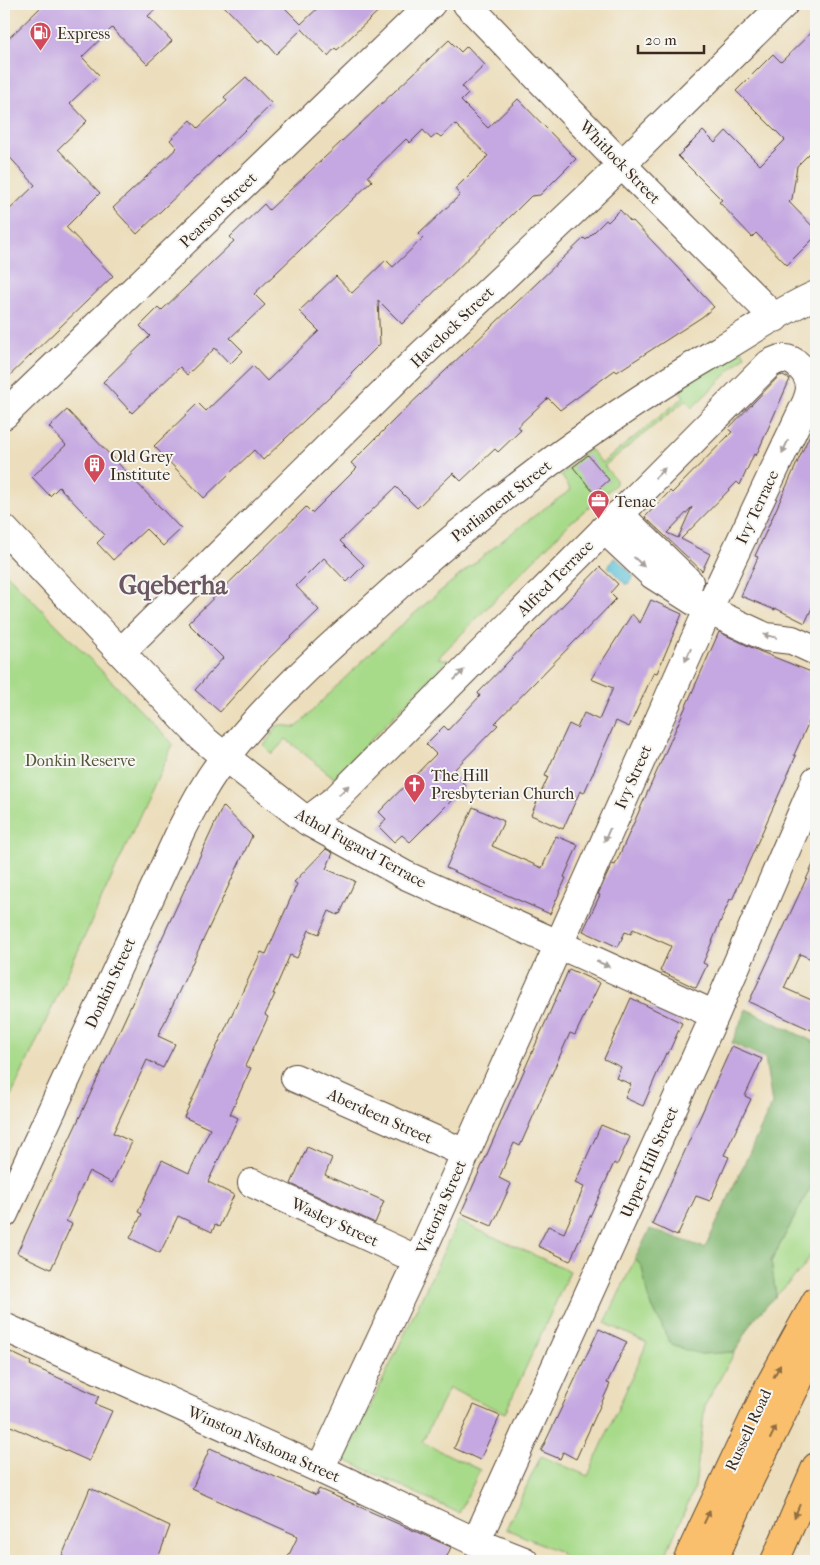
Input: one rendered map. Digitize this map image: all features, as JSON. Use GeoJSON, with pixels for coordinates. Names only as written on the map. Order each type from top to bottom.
{"type":"FeatureCollection","features":[{"type":"Feature","properties":{"kind":"main road","name":"Russell Road"},"geometry":{"type":"LineString","coordinates":[[687,1561],[768,1388],[816,1301]]}},
{"type":"Feature","properties":{"kind":"main road"},"geometry":{"type":"LineString","coordinates":[[733,1561],[759,1480],[816,1345]]}},
{"type":"Feature","properties":{"kind":"main road"},"geometry":{"type":"LineString","coordinates":[[712,1561],[816,1385]]}},
{"type":"Feature","properties":{"kind":"main road"},"geometry":{"type":"LineString","coordinates":[[775,1561],[816,1466]]}},
{"type":"Feature","properties":{"kind":"street","name":"Pearson Street"},"geometry":{"type":"LineString","coordinates":[[4,415],[431,4]]}},
{"type":"Feature","properties":{"kind":"street","name":"Whitlock Street"},"geometry":{"type":"LineString","coordinates":[[467,4],[622,165],[775,318]]}},
{"type":"Feature","properties":{"kind":"street","name":"Havelock Street"},"geometry":{"type":"LineString","coordinates":[[122,651],[418,359],[622,165],[784,4]]}},
{"type":"Feature","properties":{"kind":"street","name":"Parliament Street"},"geometry":{"type":"LineString","coordinates":[[224,757],[319,656],[413,571],[472,524],[587,434],[680,373],[813,295]]}},
{"type":"Feature","properties":{"kind":"street","name":"Alfred Terrace"},"geometry":{"type":"LineString","coordinates":[[307,821],[336,799],[769,364],[780,359],[791,360],[799,365],[804,371],[810,387],[806,403]]}},
{"type":"Feature","properties":{"kind":"street","name":"Ivy Terrace"},"geometry":{"type":"LineString","coordinates":[[711,604],[806,403]]}},
{"type":"Feature","properties":{"kind":"street"},"geometry":{"type":"LineString","coordinates":[[611,521],[653,575],[711,604],[766,636],[792,640],[816,651]]}},
{"type":"Feature","properties":{"kind":"street","name":"Athol Fugard Terrace"},"geometry":{"type":"LineString","coordinates":[[4,529],[122,651],[202,738],[307,821],[405,875],[559,943],[715,1016]]}},
{"type":"Feature","properties":{"kind":"street","name":"Ivy Street"},"geometry":{"type":"LineString","coordinates":[[559,943],[711,604]]}},
{"type":"Feature","properties":{"kind":"street","name":"Donkin Street"},"geometry":{"type":"LineString","coordinates":[[4,1214],[182,828],[201,792],[224,757]]}},
{"type":"Feature","properties":{"kind":"street","name":"Upper Hill Street"},"geometry":{"type":"LineString","coordinates":[[476,1542],[715,1016],[816,780]]}},
{"type":"Feature","properties":{"kind":"street","name":"Victoria Street"},"geometry":{"type":"LineString","coordinates":[[320,1469],[418,1260],[559,943]]}},
{"type":"Feature","properties":{"kind":"street","name":"Aberdeen Street"},"geometry":{"type":"LineString","coordinates":[[295,1078],[465,1153]]}},
{"type":"Feature","properties":{"kind":"street","name":"Wasley Street"},"geometry":{"type":"LineString","coordinates":[[252,1183],[418,1260]]}},
{"type":"Feature","properties":{"kind":"street","name":"Winston Ntshona Street"},"geometry":{"type":"LineString","coordinates":[[4,1327],[320,1469],[476,1542],[524,1561]]}},
{"type":"Feature","properties":{"kind":"green space"},"geometry":{"type":"Polygon","coordinates":[[[741,349],[745,356],[692,408],[686,400],[604,466],[616,480],[616,484],[570,523],[438,658],[448,660],[334,778],[286,739],[272,754],[264,746],[278,725],[297,727],[359,664],[425,604],[508,536],[571,490],[561,475],[586,452],[592,451],[602,463],[684,397],[678,388],[741,349]]]}},
{"type":"Feature","properties":{"kind":"green space","name":"Donkin Reserve"},"geometry":{"type":"Polygon","coordinates":[[[4,571],[173,744],[4,1112],[4,571]]]}},
{"type":"Feature","properties":{"kind":"green space"},"geometry":{"type":"Polygon","coordinates":[[[746,1009],[816,1043],[816,1177],[771,1261],[776,1296],[754,1319],[735,1352],[701,1354],[685,1350],[670,1343],[648,1298],[642,1267],[635,1259],[650,1229],[705,1248],[772,1104],[765,1058],[732,1043],[746,1009]]]}},
{"type":"Feature","properties":{"kind":"green space"},"geometry":{"type":"Polygon","coordinates":[[[816,1177],[816,1246],[803,1268],[776,1296],[771,1262],[816,1177]]]}},
{"type":"Feature","properties":{"kind":"green space"},"geometry":{"type":"Polygon","coordinates":[[[458,1221],[570,1271],[505,1413],[449,1388],[422,1442],[480,1470],[459,1513],[345,1460],[458,1221]]]}},
{"type":"Feature","properties":{"kind":"green space"},"geometry":{"type":"Polygon","coordinates":[[[635,1259],[642,1267],[648,1298],[670,1343],[701,1354],[735,1352],[705,1405],[695,1487],[663,1561],[569,1561],[558,1551],[506,1529],[541,1456],[588,1476],[647,1343],[605,1323],[635,1259]]]}},
{"type":"Feature","properties":{"kind":"water"},"geometry":{"type":"Polygon","coordinates":[[[614,558],[634,576],[628,584],[625,584],[608,567],[614,558]]]}},
{"type":"Feature","properties":{"kind":"building"},"geometry":{"type":"Polygon","coordinates":[[[44,4],[161,4],[148,16],[172,41],[147,64],[112,28],[82,57],[99,75],[70,103],[87,121],[58,149],[100,193],[66,227],[113,276],[4,381],[4,215],[35,185],[4,151],[4,43],[44,4]]]}},
{"type":"Feature","properties":{"kind":"building"},"geometry":{"type":"Polygon","coordinates":[[[222,4],[281,4],[301,24],[322,4],[386,4],[337,50],[335,48],[328,56],[302,29],[276,54],[263,39],[259,42],[222,4]]]}},
{"type":"Feature","properties":{"kind":"building"},"geometry":{"type":"Polygon","coordinates":[[[816,28],[816,147],[797,166],[792,199],[789,202],[816,230],[816,236],[787,265],[756,233],[752,237],[719,202],[722,200],[678,156],[703,131],[715,143],[726,131],[760,165],[785,140],[736,91],[773,54],[781,62],[816,28]]]}},
{"type":"Feature","properties":{"kind":"building"},"geometry":{"type":"Polygon","coordinates":[[[449,40],[461,52],[467,46],[485,65],[462,87],[468,94],[461,101],[488,128],[518,99],[576,159],[540,195],[531,196],[402,324],[378,300],[380,344],[351,373],[352,375],[263,460],[254,450],[204,498],[154,446],[198,403],[206,411],[253,366],[267,381],[319,331],[299,311],[336,276],[352,293],[386,260],[393,267],[423,238],[419,234],[460,195],[455,189],[488,156],[455,124],[441,137],[437,134],[431,139],[423,130],[410,143],[406,139],[368,176],[372,181],[254,294],[265,305],[230,338],[243,351],[230,364],[215,348],[187,375],[180,367],[132,413],[103,382],[150,336],[140,326],[158,308],[161,311],[234,241],[230,237],[264,204],[269,210],[449,40]]]}},
{"type":"Feature","properties":{"kind":"building"},"geometry":{"type":"Polygon","coordinates":[[[246,77],[272,104],[137,234],[113,208],[177,148],[170,140],[191,120],[198,128],[227,101],[224,97],[246,77]]]}},
{"type":"Feature","properties":{"kind":"building"},"geometry":{"type":"Polygon","coordinates":[[[620,210],[631,222],[633,221],[714,307],[702,317],[617,372],[615,370],[560,410],[548,398],[518,426],[521,430],[498,452],[495,449],[461,481],[453,473],[417,508],[396,487],[340,541],[364,565],[347,582],[324,558],[296,586],[319,610],[264,663],[220,712],[195,690],[223,658],[188,623],[306,507],[312,513],[357,468],[351,463],[398,416],[584,238],[586,240],[606,220],[608,222],[620,210]]]}},
{"type":"Feature","properties":{"kind":"building"},"geometry":{"type":"Polygon","coordinates":[[[783,375],[790,379],[756,456],[754,454],[740,485],[737,482],[681,539],[710,554],[702,571],[645,517],[670,491],[672,493],[732,432],[728,429],[779,376],[783,375]],[[692,507],[667,533],[678,538],[692,507]]]}},
{"type":"Feature","properties":{"kind":"building","name":"Old Grey Institute"},"geometry":{"type":"Polygon","coordinates":[[[67,410],[181,529],[163,546],[146,529],[113,560],[97,543],[105,535],[59,487],[50,496],[32,477],[66,445],[49,427],[67,410]]]}},
{"type":"Feature","properties":{"kind":"building"},"geometry":{"type":"Polygon","coordinates":[[[816,421],[816,547],[812,557],[816,559],[816,599],[805,623],[775,608],[775,610],[741,596],[758,557],[755,556],[816,421]]]}},
{"type":"Feature","properties":{"kind":"building"},"geometry":{"type":"Polygon","coordinates":[[[588,455],[609,480],[594,493],[573,467],[588,455]]]}},
{"type":"Feature","properties":{"kind":"building"},"geometry":{"type":"Polygon","coordinates":[[[600,567],[618,584],[610,593],[616,599],[495,723],[498,725],[452,772],[466,786],[410,842],[402,835],[394,842],[379,827],[386,819],[379,812],[436,754],[426,744],[444,726],[448,730],[480,696],[478,693],[600,567]]]}},
{"type":"Feature","properties":{"kind":"building"},"geometry":{"type":"Polygon","coordinates":[[[651,600],[682,614],[657,673],[654,672],[629,727],[616,721],[584,793],[580,791],[563,829],[531,815],[548,777],[545,776],[569,724],[577,728],[584,713],[599,720],[613,688],[591,679],[632,614],[640,623],[651,600]]]}},
{"type":"Feature","properties":{"kind":"building"},"geometry":{"type":"Polygon","coordinates":[[[719,632],[759,651],[816,674],[816,706],[794,755],[796,756],[732,900],[730,899],[703,963],[707,965],[696,988],[660,971],[671,946],[633,929],[631,934],[625,932],[618,947],[583,931],[612,864],[615,865],[719,632]]]}},
{"type":"Feature","properties":{"kind":"building"},"geometry":{"type":"Polygon","coordinates":[[[223,806],[252,836],[158,1036],[175,1044],[163,1068],[147,1060],[113,1133],[132,1142],[112,1183],[89,1171],[66,1221],[72,1224],[51,1269],[17,1253],[223,806]]]}},
{"type":"Feature","properties":{"kind":"building"},"geometry":{"type":"Polygon","coordinates":[[[473,807],[504,821],[492,846],[542,868],[556,836],[578,845],[550,914],[446,868],[473,807]]]}},
{"type":"Feature","properties":{"kind":"building"},"geometry":{"type":"Polygon","coordinates":[[[326,849],[333,853],[326,869],[355,881],[340,914],[329,911],[319,934],[309,930],[297,958],[290,955],[265,1015],[268,1017],[245,1066],[251,1068],[230,1114],[238,1118],[208,1182],[234,1195],[219,1227],[215,1225],[212,1232],[178,1216],[160,1253],[130,1238],[142,1214],[138,1212],[162,1160],[189,1173],[210,1129],[184,1117],[261,952],[266,954],[297,884],[294,882],[326,849]]]}},
{"type":"Feature","properties":{"kind":"building"},"geometry":{"type":"Polygon","coordinates":[[[816,858],[816,961],[800,954],[784,988],[816,1002],[816,1032],[749,1002],[816,858]]]}},
{"type":"Feature","properties":{"kind":"building"},"geometry":{"type":"Polygon","coordinates":[[[569,969],[600,983],[575,1035],[570,1033],[520,1146],[514,1143],[499,1178],[511,1184],[492,1226],[461,1213],[569,969]]]}},
{"type":"Feature","properties":{"kind":"building"},"geometry":{"type":"Polygon","coordinates":[[[631,998],[682,1023],[668,1054],[666,1053],[643,1106],[625,1098],[631,1084],[616,1078],[621,1067],[604,1059],[631,998]]]}},
{"type":"Feature","properties":{"kind":"building"},"geometry":{"type":"Polygon","coordinates":[[[732,1046],[762,1059],[745,1096],[751,1099],[724,1155],[729,1157],[710,1201],[696,1196],[677,1236],[652,1224],[732,1046]]]}},
{"type":"Feature","properties":{"kind":"building"},"geometry":{"type":"Polygon","coordinates":[[[601,1125],[630,1137],[617,1165],[614,1163],[570,1261],[538,1246],[548,1226],[564,1233],[584,1187],[575,1183],[601,1125]]]}},
{"type":"Feature","properties":{"kind":"building"},"geometry":{"type":"Polygon","coordinates":[[[307,1147],[332,1158],[325,1175],[384,1201],[375,1223],[291,1184],[307,1147]]]}},
{"type":"Feature","properties":{"kind":"building"},"geometry":{"type":"Polygon","coordinates":[[[599,1329],[627,1342],[607,1383],[610,1384],[576,1459],[563,1452],[560,1459],[541,1451],[599,1329]]]}},
{"type":"Feature","properties":{"kind":"building"},"geometry":{"type":"Polygon","coordinates":[[[4,1349],[31,1362],[30,1365],[99,1396],[95,1404],[112,1411],[89,1461],[4,1423],[4,1349]]]}},
{"type":"Feature","properties":{"kind":"building"},"geometry":{"type":"Polygon","coordinates":[[[474,1405],[500,1416],[480,1460],[454,1448],[474,1405]]]}},
{"type":"Feature","properties":{"kind":"building"},"geometry":{"type":"Polygon","coordinates":[[[210,1448],[316,1495],[319,1489],[451,1547],[445,1561],[286,1561],[298,1536],[192,1489],[210,1448]]]}},
{"type":"Feature","properties":{"kind":"building"},"geometry":{"type":"Polygon","coordinates":[[[90,1488],[170,1526],[157,1561],[60,1561],[90,1488]]]}},
{"type":"Feature","properties":{"kind":"place","name":"Express"},"geometry":{"type":"Point","coordinates":[41,52]}},
{"type":"Feature","properties":{"kind":"place","name":"Old Grey Institute"},"geometry":{"type":"Point","coordinates":[94,484]}},
{"type":"Feature","properties":{"kind":"place","name":"Tenac"},"geometry":{"type":"Point","coordinates":[599,520]}},
{"type":"Feature","properties":{"kind":"place","name":"The Hill Presbyterian Church"},"geometry":{"type":"Point","coordinates":[415,803]}},
{"type":"Feature","properties":{"kind":"district","name":"Gqeberha"},"geometry":{"type":"Point","coordinates":[173,585]}}]}
